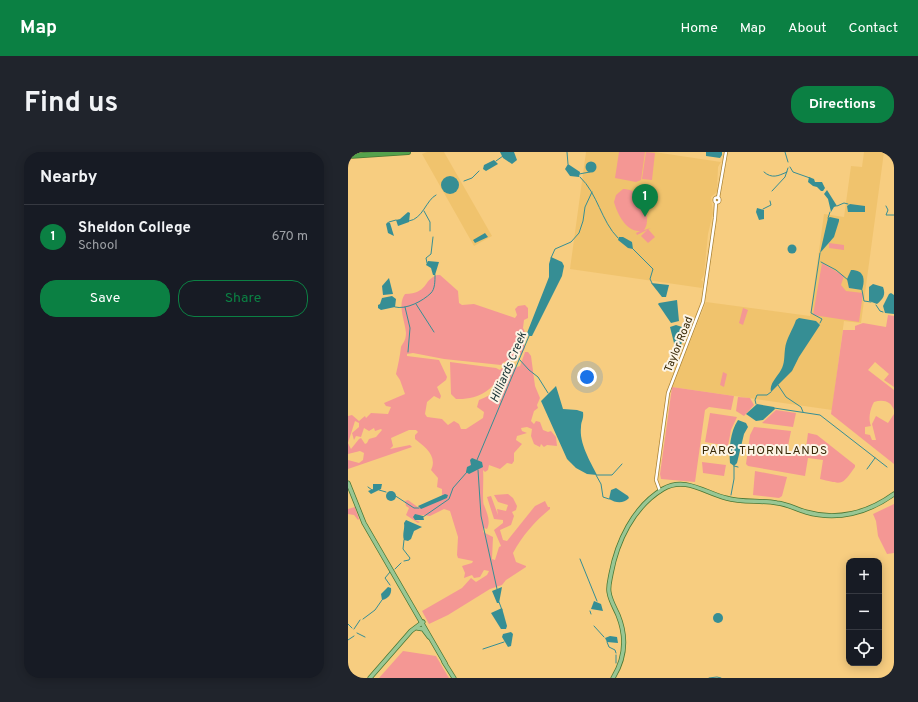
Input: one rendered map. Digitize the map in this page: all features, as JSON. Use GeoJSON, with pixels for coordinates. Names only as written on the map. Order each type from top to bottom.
{"type":"FeatureCollection","features":[{"type":"Feature","properties":{"kind":"highway"},"geometry":{"type":"LineString","coordinates":[[348,156],[408,152]]}},
{"type":"Feature","properties":{"kind":"main road"},"geometry":{"type":"LineString","coordinates":[[348,483],[364,523],[454,678]]}},
{"type":"Feature","properties":{"kind":"main road"},"geometry":{"type":"LineString","coordinates":[[613,678],[624,652],[625,642],[624,634],[609,593],[614,559],[618,547],[632,519],[660,491],[670,486],[688,484],[726,499],[778,503],[806,512],[830,516],[847,515],[864,511],[894,494]]}},
{"type":"Feature","properties":{"kind":"main road"},"geometry":{"type":"LineString","coordinates":[[404,590],[445,663]]}},
{"type":"Feature","properties":{"kind":"main road"},"geometry":{"type":"LineString","coordinates":[[411,632],[418,621],[418,617]]}},
{"type":"Feature","properties":{"kind":"main road"},"geometry":{"type":"LineString","coordinates":[[411,632],[422,623]]}},
{"type":"Feature","properties":{"kind":"main road"},"geometry":{"type":"LineString","coordinates":[[370,678],[411,632],[422,623]]}},
{"type":"Feature","properties":{"kind":"main road"},"geometry":{"type":"LineString","coordinates":[[417,628],[423,629],[432,641]]}},
{"type":"Feature","properties":{"kind":"street","name":"Taylor Road"},"geometry":{"type":"LineString","coordinates":[[660,491],[656,480],[668,393],[703,302],[716,203],[719,202],[718,198],[726,152]]}},
{"type":"Feature","properties":{"kind":"shaded area"},"geometry":{"type":"Polygon","coordinates":[[[427,152],[444,152],[492,236],[474,246],[422,154],[427,152]]]}},
{"type":"Feature","properties":{"kind":"shaded area"},"geometry":{"type":"Polygon","coordinates":[[[586,152],[654,152],[721,162],[718,167],[717,192],[711,197],[713,213],[708,234],[704,275],[701,280],[703,281],[702,288],[570,269],[586,152]]]}},
{"type":"Feature","properties":{"kind":"shaded area"},"geometry":{"type":"Polygon","coordinates":[[[619,152],[645,152],[641,180],[636,182],[615,178],[619,152]]]}},
{"type":"Feature","properties":{"kind":"shaded area"},"geometry":{"type":"Polygon","coordinates":[[[646,152],[655,153],[652,180],[642,179],[646,152]]]}},
{"type":"Feature","properties":{"kind":"shaded area"},"geometry":{"type":"Polygon","coordinates":[[[864,152],[884,152],[861,323],[844,321],[832,410],[672,387],[706,302],[810,316],[824,214],[844,217],[851,166],[862,167],[864,152]]]}},
{"type":"Feature","properties":{"kind":"shaded area"},"geometry":{"type":"Polygon","coordinates":[[[623,189],[632,191],[640,199],[647,215],[644,230],[651,228],[637,235],[636,233],[640,231],[626,225],[617,211],[614,202],[616,195],[623,189]]]}},
{"type":"Feature","properties":{"kind":"shaded area"},"geometry":{"type":"Polygon","coordinates":[[[648,229],[655,237],[648,243],[641,236],[648,229]]]}},
{"type":"Feature","properties":{"kind":"shaded area"},"geometry":{"type":"Polygon","coordinates":[[[829,243],[844,245],[844,250],[829,248],[829,243]]]}},
{"type":"Feature","properties":{"kind":"shaded area"},"geometry":{"type":"Polygon","coordinates":[[[822,263],[844,276],[841,285],[846,291],[863,293],[859,322],[813,315],[822,263]]]}},
{"type":"Feature","properties":{"kind":"shaded area"},"geometry":{"type":"Polygon","coordinates":[[[440,275],[458,291],[459,303],[462,305],[474,304],[515,318],[517,315],[515,309],[518,306],[525,305],[528,308],[528,318],[524,320],[523,328],[525,332],[523,341],[525,348],[521,355],[518,354],[514,360],[504,362],[501,365],[444,359],[413,353],[407,354],[407,356],[439,360],[447,377],[446,380],[437,387],[441,396],[440,399],[434,396],[427,402],[425,414],[427,417],[442,419],[448,425],[454,421],[459,424],[461,429],[466,429],[483,418],[484,412],[477,407],[479,400],[494,393],[500,387],[506,371],[520,366],[525,352],[528,352],[531,356],[535,386],[540,398],[537,405],[538,408],[534,411],[531,421],[534,424],[536,421],[540,422],[543,430],[548,432],[551,431],[556,437],[557,446],[547,445],[544,447],[541,444],[540,447],[534,444],[531,436],[532,429],[527,427],[521,428],[522,431],[527,433],[517,436],[516,440],[522,444],[514,453],[514,461],[512,464],[507,463],[500,469],[489,465],[488,470],[485,472],[483,470],[483,503],[489,523],[487,529],[484,528],[483,532],[493,537],[492,559],[495,560],[499,547],[501,546],[494,530],[503,523],[503,520],[494,519],[487,497],[491,496],[498,515],[497,509],[506,511],[508,505],[498,502],[494,495],[508,494],[513,498],[517,506],[516,510],[512,512],[514,516],[511,525],[500,530],[503,540],[507,541],[535,506],[545,501],[548,507],[550,507],[550,509],[529,529],[513,553],[516,562],[526,567],[506,580],[502,585],[490,589],[448,615],[429,624],[422,611],[462,588],[471,578],[476,582],[487,575],[489,571],[484,570],[480,577],[474,578],[472,575],[464,578],[465,573],[462,566],[472,563],[473,561],[458,558],[458,537],[450,511],[444,509],[430,516],[421,515],[415,520],[420,522],[418,523],[406,515],[409,508],[406,506],[405,501],[408,500],[419,508],[445,494],[442,495],[442,489],[437,487],[438,478],[431,470],[433,460],[429,452],[415,439],[415,435],[418,432],[416,430],[409,430],[391,438],[393,446],[390,449],[410,445],[412,447],[348,469],[348,460],[359,463],[363,460],[364,453],[360,451],[348,454],[348,416],[352,415],[359,421],[365,416],[366,418],[371,413],[388,414],[391,407],[386,406],[384,403],[405,394],[396,374],[401,347],[406,336],[402,313],[403,298],[405,294],[413,293],[422,289],[432,277],[440,275]],[[355,421],[348,443],[351,449],[361,438],[365,444],[369,439],[376,437],[382,430],[375,431],[374,428],[369,431],[364,428],[361,437],[356,436],[354,440],[352,433],[359,427],[359,423],[355,421]]]}},
{"type":"Feature","properties":{"kind":"shaded area"},"geometry":{"type":"Polygon","coordinates":[[[743,308],[748,310],[743,325],[739,323],[743,308]]]}},
{"type":"Feature","properties":{"kind":"shaded area"},"geometry":{"type":"Polygon","coordinates":[[[888,315],[894,316],[894,387],[884,380],[889,374],[875,362],[868,370],[894,390],[894,410],[889,403],[880,401],[874,402],[870,414],[871,426],[865,427],[865,434],[870,435],[872,440],[876,440],[872,424],[876,416],[888,423],[894,414],[894,464],[831,414],[843,330],[855,330],[855,326],[863,323],[886,327],[888,315]]]}},
{"type":"Feature","properties":{"kind":"shaded area"},"geometry":{"type":"Polygon","coordinates":[[[450,362],[496,368],[500,370],[502,368],[504,370],[490,388],[478,396],[456,399],[451,394],[450,362]]]}},
{"type":"Feature","properties":{"kind":"shaded area"},"geometry":{"type":"Polygon","coordinates":[[[723,372],[727,374],[724,387],[720,385],[723,372]]]}},
{"type":"Feature","properties":{"kind":"shaded area"},"geometry":{"type":"Polygon","coordinates":[[[672,387],[734,396],[731,410],[709,407],[705,410],[695,482],[661,479],[660,474],[672,387]]]}},
{"type":"Feature","properties":{"kind":"shaded area"},"geometry":{"type":"Polygon","coordinates":[[[738,397],[750,398],[754,405],[744,416],[736,411],[738,397]]]}},
{"type":"Feature","properties":{"kind":"shaded area"},"geometry":{"type":"Polygon","coordinates":[[[776,410],[796,413],[793,427],[762,423],[776,410]]]}},
{"type":"Feature","properties":{"kind":"shaded area"},"geometry":{"type":"Polygon","coordinates":[[[710,413],[737,417],[731,430],[728,446],[705,442],[710,413]]]}},
{"type":"Feature","properties":{"kind":"shaded area"},"geometry":{"type":"Polygon","coordinates":[[[754,427],[791,431],[787,451],[805,455],[808,433],[817,435],[855,465],[855,467],[844,481],[837,483],[820,479],[823,460],[808,458],[805,476],[748,466],[746,464],[750,435],[754,427]]]}},
{"type":"Feature","properties":{"kind":"shaded area"},"geometry":{"type":"Polygon","coordinates":[[[702,462],[726,465],[724,476],[703,473],[702,462]]]}},
{"type":"Feature","properties":{"kind":"shaded area"},"geometry":{"type":"Polygon","coordinates":[[[755,471],[787,477],[782,496],[779,498],[753,495],[755,471]]]}},
{"type":"Feature","properties":{"kind":"shaded area"},"geometry":{"type":"Polygon","coordinates":[[[894,504],[894,553],[887,554],[878,536],[876,521],[873,514],[894,504]]]}},
{"type":"Feature","properties":{"kind":"shaded area"},"geometry":{"type":"Polygon","coordinates":[[[355,507],[358,520],[354,515],[348,514],[348,509],[355,507]]]}},
{"type":"Feature","properties":{"kind":"shaded area"},"geometry":{"type":"Polygon","coordinates":[[[403,651],[436,656],[449,678],[379,678],[403,651]]]}},
{"type":"Feature","properties":{"kind":"water"},"geometry":{"type":"Polygon","coordinates":[[[500,152],[514,152],[517,160],[512,164],[503,158],[500,152]]]}},
{"type":"Feature","properties":{"kind":"water"},"geometry":{"type":"Polygon","coordinates":[[[706,152],[722,152],[722,155],[720,158],[706,156],[706,152]]]}},
{"type":"Feature","properties":{"kind":"water"},"geometry":{"type":"Polygon","coordinates":[[[494,160],[498,164],[486,171],[483,169],[484,165],[494,160]]]}},
{"type":"Feature","properties":{"kind":"water"},"geometry":{"type":"Polygon","coordinates":[[[589,162],[593,162],[595,163],[595,171],[589,172],[586,169],[586,165],[589,162]]]}},
{"type":"Feature","properties":{"kind":"water"},"geometry":{"type":"Polygon","coordinates":[[[568,164],[580,172],[579,177],[570,176],[565,169],[568,164]]]}},
{"type":"Feature","properties":{"kind":"water"},"geometry":{"type":"Polygon","coordinates":[[[450,176],[456,179],[459,185],[456,191],[450,194],[444,191],[441,185],[444,179],[450,176]]]}},
{"type":"Feature","properties":{"kind":"water"},"geometry":{"type":"Polygon","coordinates":[[[809,177],[814,179],[815,182],[822,182],[825,188],[823,191],[808,182],[809,177]]]}},
{"type":"Feature","properties":{"kind":"water"},"geometry":{"type":"Polygon","coordinates":[[[827,190],[837,206],[834,207],[831,212],[828,199],[824,194],[827,190]]]}},
{"type":"Feature","properties":{"kind":"water"},"geometry":{"type":"Polygon","coordinates":[[[850,204],[865,206],[865,212],[848,212],[847,206],[850,204]]]}},
{"type":"Feature","properties":{"kind":"water"},"geometry":{"type":"Polygon","coordinates":[[[757,208],[764,210],[764,219],[759,220],[756,212],[757,208]]]}},
{"type":"Feature","properties":{"kind":"water"},"geometry":{"type":"Polygon","coordinates":[[[408,212],[410,213],[409,222],[398,226],[396,220],[400,219],[408,212]]]}},
{"type":"Feature","properties":{"kind":"water"},"geometry":{"type":"Polygon","coordinates":[[[828,218],[839,219],[839,221],[834,237],[820,253],[828,218]]]}},
{"type":"Feature","properties":{"kind":"water"},"geometry":{"type":"Polygon","coordinates":[[[388,222],[390,223],[394,236],[388,233],[386,224],[388,222]]]}},
{"type":"Feature","properties":{"kind":"water"},"geometry":{"type":"Polygon","coordinates":[[[485,233],[488,237],[475,243],[473,240],[485,233]]]}},
{"type":"Feature","properties":{"kind":"water"},"geometry":{"type":"Polygon","coordinates":[[[619,237],[623,237],[632,242],[633,249],[628,248],[618,240],[619,237]]]}},
{"type":"Feature","properties":{"kind":"water"},"geometry":{"type":"Polygon","coordinates":[[[790,245],[794,245],[796,249],[794,253],[790,253],[788,251],[788,247],[790,245]]]}},
{"type":"Feature","properties":{"kind":"water"},"geometry":{"type":"Polygon","coordinates":[[[551,257],[562,262],[564,266],[562,276],[532,336],[529,336],[527,333],[549,277],[549,264],[551,257]]]}},
{"type":"Feature","properties":{"kind":"water"},"geometry":{"type":"Polygon","coordinates":[[[428,261],[439,262],[435,275],[433,275],[431,268],[426,265],[428,261]]]}},
{"type":"Feature","properties":{"kind":"water"},"geometry":{"type":"Polygon","coordinates":[[[851,270],[856,270],[863,276],[864,283],[862,290],[849,288],[847,279],[851,270]]]}},
{"type":"Feature","properties":{"kind":"water"},"geometry":{"type":"Polygon","coordinates":[[[389,278],[393,294],[383,295],[382,286],[389,278]]]}},
{"type":"Feature","properties":{"kind":"water"},"geometry":{"type":"Polygon","coordinates":[[[651,283],[669,285],[666,297],[662,297],[651,283]]]}},
{"type":"Feature","properties":{"kind":"water"},"geometry":{"type":"Polygon","coordinates":[[[873,284],[883,287],[884,290],[883,297],[877,304],[869,301],[869,287],[873,284]]]}},
{"type":"Feature","properties":{"kind":"water"},"geometry":{"type":"Polygon","coordinates":[[[891,293],[894,295],[894,314],[885,313],[883,306],[891,293]]]}},
{"type":"Feature","properties":{"kind":"water"},"geometry":{"type":"Polygon","coordinates":[[[392,296],[396,299],[395,307],[381,310],[378,308],[382,298],[392,296]]]}},
{"type":"Feature","properties":{"kind":"water"},"geometry":{"type":"Polygon","coordinates":[[[677,300],[679,321],[671,323],[658,304],[677,300]]]}},
{"type":"Feature","properties":{"kind":"water"},"geometry":{"type":"Polygon","coordinates":[[[799,318],[816,321],[820,325],[799,357],[792,371],[771,392],[772,383],[783,365],[787,342],[796,320],[799,318]]]}},
{"type":"Feature","properties":{"kind":"water"},"geometry":{"type":"Polygon","coordinates":[[[676,325],[685,328],[681,346],[677,348],[674,343],[670,327],[676,325]]]}},
{"type":"Feature","properties":{"kind":"water"},"geometry":{"type":"Polygon","coordinates":[[[556,386],[563,409],[583,412],[581,423],[582,439],[586,452],[597,475],[587,474],[576,468],[567,459],[541,401],[556,386]]]}},
{"type":"Feature","properties":{"kind":"water"},"geometry":{"type":"Polygon","coordinates":[[[757,404],[774,407],[775,409],[763,420],[756,421],[746,414],[757,404]]]}},
{"type":"Feature","properties":{"kind":"water"},"geometry":{"type":"Polygon","coordinates":[[[738,420],[746,423],[748,427],[744,434],[737,463],[734,466],[730,463],[730,446],[733,430],[738,420]]]}},
{"type":"Feature","properties":{"kind":"water"},"geometry":{"type":"Polygon","coordinates":[[[472,458],[482,462],[483,467],[469,474],[466,472],[467,467],[471,465],[470,460],[472,458]]]}},
{"type":"Feature","properties":{"kind":"water"},"geometry":{"type":"Polygon","coordinates":[[[373,484],[382,484],[381,489],[371,494],[368,491],[373,489],[373,484]]]}},
{"type":"Feature","properties":{"kind":"water"},"geometry":{"type":"Polygon","coordinates":[[[616,488],[629,498],[619,502],[609,499],[611,490],[616,488]]]}},
{"type":"Feature","properties":{"kind":"water"},"geometry":{"type":"Polygon","coordinates":[[[389,491],[393,491],[395,492],[395,500],[389,501],[386,498],[386,494],[389,491]]]}},
{"type":"Feature","properties":{"kind":"water"},"geometry":{"type":"Polygon","coordinates":[[[445,494],[448,495],[447,498],[421,509],[418,506],[445,494]]]}},
{"type":"Feature","properties":{"kind":"water"},"geometry":{"type":"Polygon","coordinates":[[[415,514],[423,516],[424,520],[415,520],[413,517],[415,514]]]}},
{"type":"Feature","properties":{"kind":"water"},"geometry":{"type":"Polygon","coordinates":[[[406,520],[422,527],[414,531],[411,539],[408,541],[404,540],[403,538],[404,523],[406,520]]]}},
{"type":"Feature","properties":{"kind":"water"},"geometry":{"type":"Polygon","coordinates":[[[388,587],[391,588],[390,594],[386,599],[382,600],[381,594],[388,587]]]}},
{"type":"Feature","properties":{"kind":"water"},"geometry":{"type":"Polygon","coordinates":[[[502,587],[499,603],[497,603],[492,591],[502,587]]]}},
{"type":"Feature","properties":{"kind":"water"},"geometry":{"type":"Polygon","coordinates":[[[594,601],[601,604],[603,611],[591,609],[594,601]]]}},
{"type":"Feature","properties":{"kind":"water"},"geometry":{"type":"Polygon","coordinates":[[[502,608],[507,626],[506,629],[501,629],[491,613],[502,608]]]}},
{"type":"Feature","properties":{"kind":"water"},"geometry":{"type":"Polygon","coordinates":[[[718,613],[723,618],[718,623],[713,618],[718,613]]]}},
{"type":"Feature","properties":{"kind":"water"},"geometry":{"type":"Polygon","coordinates":[[[511,632],[513,634],[511,646],[508,647],[502,637],[503,634],[511,632]]]}},
{"type":"Feature","properties":{"kind":"water"},"geometry":{"type":"Polygon","coordinates":[[[610,636],[617,637],[618,643],[607,642],[605,638],[610,636]]]}},
{"type":"Feature","properties":{"kind":"waterway"},"geometry":{"type":"LineString","coordinates":[[349,153],[356,152]]}},
{"type":"Feature","properties":{"kind":"waterway","name":"Hilliards Creek"},"geometry":{"type":"LineString","coordinates":[[567,152],[568,164]]}},
{"type":"Feature","properties":{"kind":"waterway"},"geometry":{"type":"LineString","coordinates":[[785,152],[788,162]]}},
{"type":"Feature","properties":{"kind":"waterway","name":"Hilliards Creek"},"geometry":{"type":"LineString","coordinates":[[496,161],[503,156]]}},
{"type":"Feature","properties":{"kind":"waterway"},"geometry":{"type":"LineString","coordinates":[[790,167],[793,172],[810,178]]}},
{"type":"Feature","properties":{"kind":"waterway"},"geometry":{"type":"LineString","coordinates":[[772,191],[785,177],[788,168]]}},
{"type":"Feature","properties":{"kind":"waterway","name":"Hilliards Creek"},"geometry":{"type":"LineString","coordinates":[[464,181],[472,178],[479,171]]}},
{"type":"Feature","properties":{"kind":"waterway"},"geometry":{"type":"LineString","coordinates":[[579,174],[590,172]]}},
{"type":"Feature","properties":{"kind":"waterway"},"geometry":{"type":"LineString","coordinates":[[764,172],[770,176],[778,176],[787,172]]}},
{"type":"Feature","properties":{"kind":"waterway"},"geometry":{"type":"LineString","coordinates":[[580,177],[591,191],[607,224],[618,238]]}},
{"type":"Feature","properties":{"kind":"waterway","name":"Hilliards Creek"},"geometry":{"type":"LineString","coordinates":[[551,258],[555,249],[571,242],[579,233],[585,207],[592,192]]}},
{"type":"Feature","properties":{"kind":"waterway","name":"Hilliards Creek"},"geometry":{"type":"LineString","coordinates":[[409,221],[418,217],[436,195]]}},
{"type":"Feature","properties":{"kind":"waterway"},"geometry":{"type":"LineString","coordinates":[[763,209],[771,205],[770,201]]}},
{"type":"Feature","properties":{"kind":"waterway"},"geometry":{"type":"LineString","coordinates":[[837,206],[844,203],[848,204]]}},
{"type":"Feature","properties":{"kind":"waterway"},"geometry":{"type":"LineString","coordinates":[[886,206],[888,210],[886,215],[894,215]]}},
{"type":"Feature","properties":{"kind":"waterway","name":"Hilliards Creek"},"geometry":{"type":"LineString","coordinates":[[424,211],[430,222],[430,231]]}},
{"type":"Feature","properties":{"kind":"waterway"},"geometry":{"type":"LineString","coordinates":[[828,218],[830,212]]}},
{"type":"Feature","properties":{"kind":"waterway","name":"Hilliards Creek"},"geometry":{"type":"LineString","coordinates":[[389,222],[396,220]]}},
{"type":"Feature","properties":{"kind":"waterway","name":"Hilliards Creek"},"geometry":{"type":"LineString","coordinates":[[427,263],[426,258],[431,254],[433,237]]}},
{"type":"Feature","properties":{"kind":"waterway"},"geometry":{"type":"LineString","coordinates":[[632,248],[653,269],[650,279],[652,283]]}},
{"type":"Feature","properties":{"kind":"waterway"},"geometry":{"type":"LineString","coordinates":[[820,253],[811,313],[822,319],[820,323]]}},
{"type":"Feature","properties":{"kind":"waterway"},"geometry":{"type":"LineString","coordinates":[[821,262],[836,270],[848,280]]}},
{"type":"Feature","properties":{"kind":"waterway"},"geometry":{"type":"LineString","coordinates":[[395,307],[399,308],[409,306],[428,296],[433,289],[435,275]]}},
{"type":"Feature","properties":{"kind":"waterway"},"geometry":{"type":"LineString","coordinates":[[862,290],[864,301],[871,302]]}},
{"type":"Feature","properties":{"kind":"waterway"},"geometry":{"type":"LineString","coordinates":[[416,304],[434,332]]}},
{"type":"Feature","properties":{"kind":"waterway"},"geometry":{"type":"LineString","coordinates":[[876,305],[880,311],[883,312]]}},
{"type":"Feature","properties":{"kind":"waterway"},"geometry":{"type":"LineString","coordinates":[[405,307],[410,328],[408,352]]}},
{"type":"Feature","properties":{"kind":"waterway","name":"Hilliards Creek"},"geometry":{"type":"LineString","coordinates":[[477,460],[529,336]]}},
{"type":"Feature","properties":{"kind":"waterway"},"geometry":{"type":"LineString","coordinates":[[519,359],[538,377],[548,393]]}},
{"type":"Feature","properties":{"kind":"waterway"},"geometry":{"type":"LineString","coordinates":[[778,385],[786,397],[801,407],[803,412]]}},
{"type":"Feature","properties":{"kind":"waterway"},"geometry":{"type":"LineString","coordinates":[[756,404],[755,400],[757,395],[767,395],[771,392]]}},
{"type":"Feature","properties":{"kind":"waterway"},"geometry":{"type":"LineString","coordinates":[[774,408],[820,415],[887,467]]}},
{"type":"Feature","properties":{"kind":"waterway"},"geometry":{"type":"LineString","coordinates":[[867,469],[875,458]]}},
{"type":"Feature","properties":{"kind":"waterway"},"geometry":{"type":"LineString","coordinates":[[597,475],[612,475],[622,464]]}},
{"type":"Feature","properties":{"kind":"waterway"},"geometry":{"type":"LineString","coordinates":[[734,466],[738,467]]}},
{"type":"Feature","properties":{"kind":"waterway"},"geometry":{"type":"LineString","coordinates":[[731,495],[734,479],[734,466]]}},
{"type":"Feature","properties":{"kind":"waterway"},"geometry":{"type":"LineString","coordinates":[[478,470],[481,516],[497,589]]}},
{"type":"Feature","properties":{"kind":"waterway","name":"Hilliards Creek"},"geometry":{"type":"LineString","coordinates":[[423,517],[449,499],[453,488],[467,472]]}},
{"type":"Feature","properties":{"kind":"waterway"},"geometry":{"type":"LineString","coordinates":[[596,475],[601,484],[603,497],[609,499]]}},
{"type":"Feature","properties":{"kind":"waterway"},"geometry":{"type":"LineString","coordinates":[[368,487],[372,490]]}},
{"type":"Feature","properties":{"kind":"waterway"},"geometry":{"type":"LineString","coordinates":[[379,490],[386,492]]}},
{"type":"Feature","properties":{"kind":"waterway"},"geometry":{"type":"LineString","coordinates":[[394,495],[414,508],[419,508]]}},
{"type":"Feature","properties":{"kind":"waterway","name":"Hilliards Creek"},"geometry":{"type":"LineString","coordinates":[[404,540],[403,549],[410,558],[409,560],[404,561]]}},
{"type":"Feature","properties":{"kind":"waterway"},"geometry":{"type":"LineString","coordinates":[[580,559],[597,601]]}},
{"type":"Feature","properties":{"kind":"waterway","name":"Hilliards Creek"},"geometry":{"type":"LineString","coordinates":[[395,569],[401,563]]}},
{"type":"Feature","properties":{"kind":"waterway"},"geometry":{"type":"LineString","coordinates":[[390,572],[385,578],[390,585]]}},
{"type":"Feature","properties":{"kind":"waterway"},"geometry":{"type":"LineString","coordinates":[[363,619],[375,610],[382,600]]}},
{"type":"Feature","properties":{"kind":"waterway"},"geometry":{"type":"LineString","coordinates":[[499,602],[502,610]]}},
{"type":"Feature","properties":{"kind":"waterway"},"geometry":{"type":"LineString","coordinates":[[354,629],[360,620]]}},
{"type":"Feature","properties":{"kind":"waterway"},"geometry":{"type":"LineString","coordinates":[[348,624],[352,628]]}},
{"type":"Feature","properties":{"kind":"waterway"},"geometry":{"type":"LineString","coordinates":[[594,626],[604,637]]}},
{"type":"Feature","properties":{"kind":"waterway"},"geometry":{"type":"LineString","coordinates":[[357,633],[365,637]]}},
{"type":"Feature","properties":{"kind":"waterway"},"geometry":{"type":"LineString","coordinates":[[348,640],[354,636]]}},
{"type":"Feature","properties":{"kind":"waterway"},"geometry":{"type":"LineString","coordinates":[[483,649],[504,642]]}},
{"type":"Feature","properties":{"kind":"waterway"},"geometry":{"type":"LineString","coordinates":[[607,642],[609,647],[615,650],[616,653]]}},
{"type":"Feature","properties":{"kind":"waterway"},"geometry":{"type":"LineString","coordinates":[[616,655],[616,663]]}},
{"type":"Feature","properties":{"kind":"waterway"},"geometry":{"type":"LineString","coordinates":[[709,678],[721,678]]}},
{"type":"Feature","properties":{"kind":"place","name":"Sheldon College"},"geometry":{"type":"Point","coordinates":[645,217]}},
{"type":"Feature","properties":{"kind":"district","name":"PARC THORNLANDS"},"geometry":{"type":"Point","coordinates":[765,450]}}]}
